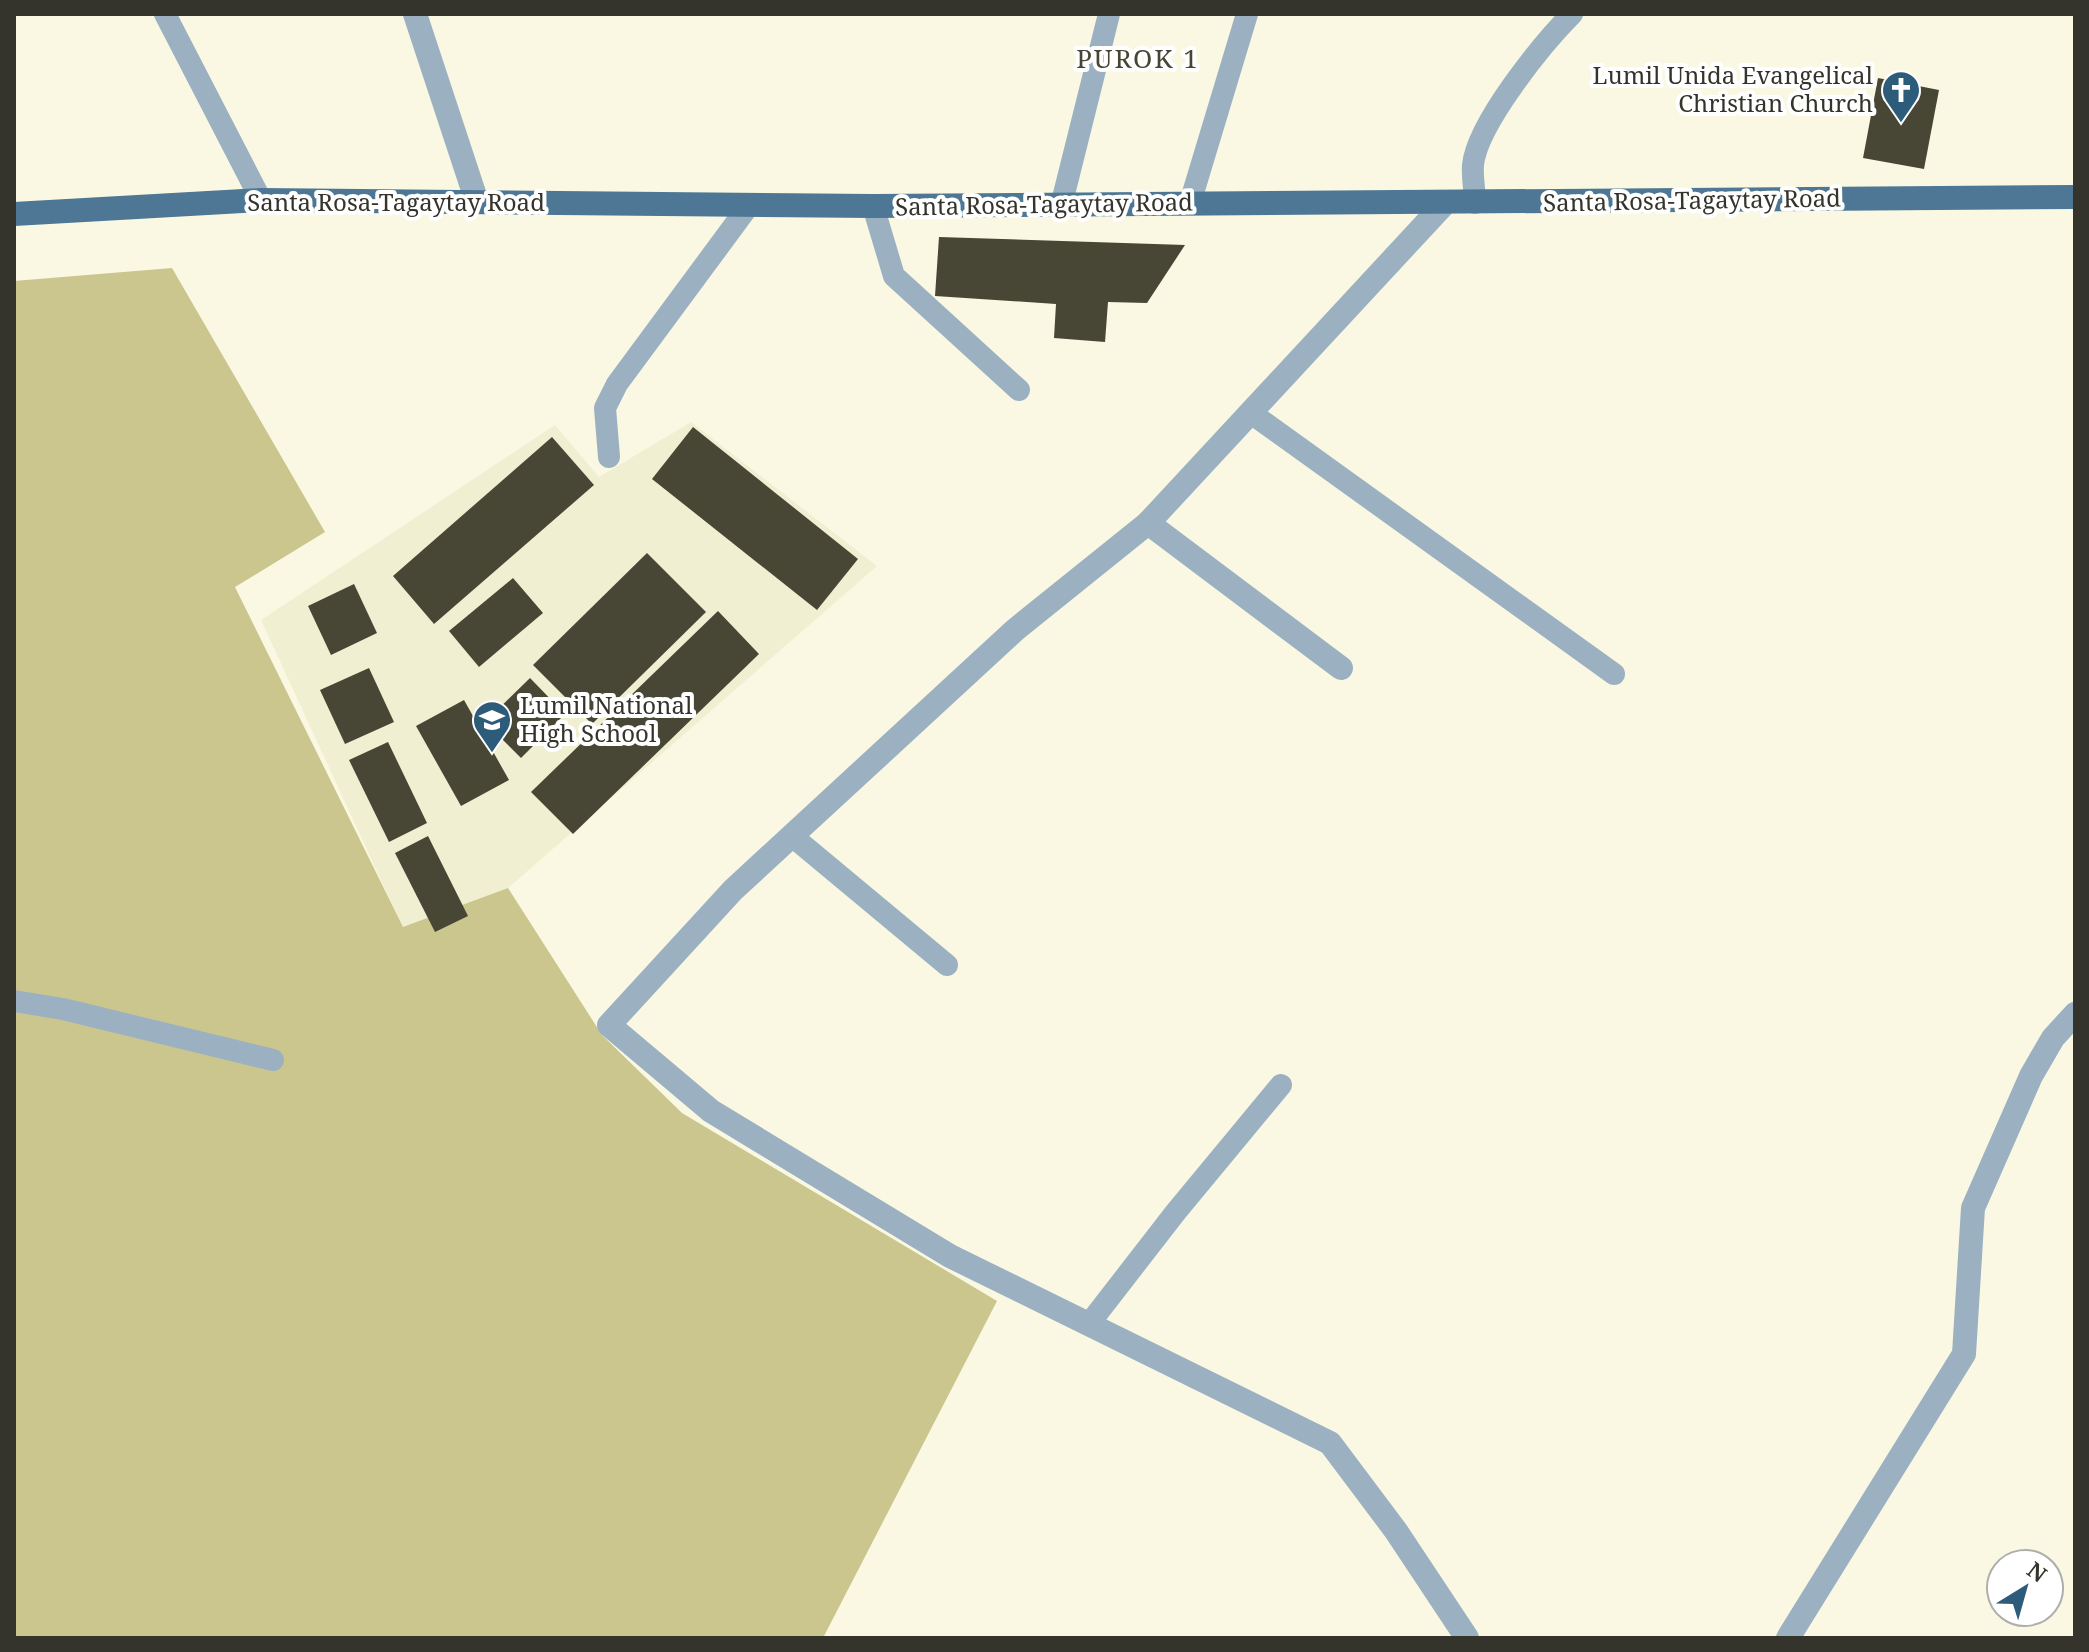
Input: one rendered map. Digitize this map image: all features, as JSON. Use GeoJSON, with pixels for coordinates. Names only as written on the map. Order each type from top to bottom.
{"type":"FeatureCollection","features":[{"type":"Feature","properties":{"kind":"main road","name":"Santa Rosa-Tagaytay Road"},"geometry":{"type":"LineString","coordinates":[[14,214],[261,200],[1061,206],[2075,197]]}},
{"type":"Feature","properties":{"kind":"street"},"geometry":{"type":"LineString","coordinates":[[415,14],[477,202]]}},
{"type":"Feature","properties":{"kind":"street"},"geometry":{"type":"LineString","coordinates":[[1445,203],[1148,523],[1015,630],[733,890],[609,1025],[711,1111],[950,1256],[1330,1443],[1396,1531],[1467,1638]]}},
{"type":"Feature","properties":{"kind":"street"},"geometry":{"type":"LineString","coordinates":[[1148,523],[1341,668]]}},
{"type":"Feature","properties":{"kind":"street"},"geometry":{"type":"LineString","coordinates":[[1788,1638],[1964,1354],[1973,1208],[2031,1076],[2053,1038],[2075,1014]]}},
{"type":"Feature","properties":{"kind":"lane"},"geometry":{"type":"LineString","coordinates":[[165,14],[261,200]]}},
{"type":"Feature","properties":{"kind":"lane"},"geometry":{"type":"LineString","coordinates":[[1061,206],[1109,14]]}},
{"type":"Feature","properties":{"kind":"lane"},"geometry":{"type":"LineString","coordinates":[[1190,203],[1247,14]]}},
{"type":"Feature","properties":{"kind":"lane"},"geometry":{"type":"LineString","coordinates":[[1475,203],[1473,164],[1481,139],[1533,57],[1572,14]]}},
{"type":"Feature","properties":{"kind":"lane"},"geometry":{"type":"LineString","coordinates":[[609,457],[605,408],[617,384],[750,204]]}},
{"type":"Feature","properties":{"kind":"lane"},"geometry":{"type":"LineString","coordinates":[[873,206],[894,276],[1019,390]]}},
{"type":"Feature","properties":{"kind":"lane"},"geometry":{"type":"LineString","coordinates":[[1251,413],[1614,674]]}},
{"type":"Feature","properties":{"kind":"lane"},"geometry":{"type":"LineString","coordinates":[[792,836],[947,965]]}},
{"type":"Feature","properties":{"kind":"lane"},"geometry":{"type":"LineString","coordinates":[[14,1001],[63,1009],[273,1060]]}},
{"type":"Feature","properties":{"kind":"lane"},"geometry":{"type":"LineString","coordinates":[[1089,1324],[1175,1213],[1281,1085]]}},
{"type":"Feature","properties":{"kind":"shaded area"},"geometry":{"type":"Polygon","coordinates":[[[172,268],[325,532],[235,587],[403,927],[508,888],[602,1035],[682,1113],[997,1301],[823,1638],[14,1638],[14,281],[172,268]]]}},
{"type":"Feature","properties":{"kind":"shaded area","name":"Lumil National High School"},"geometry":{"type":"Polygon","coordinates":[[[691,422],[877,566],[508,888],[403,928],[261,620],[555,425],[599,477],[691,422]]]}},
{"type":"Feature","properties":{"kind":"building","name":"Lumil Unida Evangelical Christian Church"},"geometry":{"type":"Polygon","coordinates":[[[1878,78],[1939,90],[1924,169],[1863,158],[1878,78]]]}},
{"type":"Feature","properties":{"kind":"building"},"geometry":{"type":"Polygon","coordinates":[[[939,237],[1185,245],[1147,303],[1108,302],[1105,342],[1054,338],[1056,304],[935,296],[939,237]]]}},
{"type":"Feature","properties":{"kind":"building"},"geometry":{"type":"Polygon","coordinates":[[[693,427],[858,559],[817,610],[652,479],[693,427]]]}},
{"type":"Feature","properties":{"kind":"building"},"geometry":{"type":"Polygon","coordinates":[[[552,437],[594,485],[434,624],[393,576],[552,437]]]}},
{"type":"Feature","properties":{"kind":"building"},"geometry":{"type":"Polygon","coordinates":[[[647,553],[706,612],[592,724],[533,665],[647,553]]]}},
{"type":"Feature","properties":{"kind":"building"},"geometry":{"type":"Polygon","coordinates":[[[513,578],[543,613],[479,667],[449,631],[513,578]]]}},
{"type":"Feature","properties":{"kind":"building"},"geometry":{"type":"Polygon","coordinates":[[[354,584],[377,633],[331,655],[308,606],[354,584]]]}},
{"type":"Feature","properties":{"kind":"building"},"geometry":{"type":"Polygon","coordinates":[[[718,611],[759,654],[573,834],[531,792],[718,611]]]}},
{"type":"Feature","properties":{"kind":"building"},"geometry":{"type":"Polygon","coordinates":[[[369,668],[394,722],[345,744],[320,690],[369,668]]]}},
{"type":"Feature","properties":{"kind":"building"},"geometry":{"type":"Polygon","coordinates":[[[530,678],[565,714],[521,758],[485,722],[530,678]]]}},
{"type":"Feature","properties":{"kind":"building"},"geometry":{"type":"Polygon","coordinates":[[[464,700],[509,780],[461,806],[416,726],[464,700]]]}},
{"type":"Feature","properties":{"kind":"building"},"geometry":{"type":"Polygon","coordinates":[[[388,742],[427,823],[389,842],[349,760],[388,742]]]}},
{"type":"Feature","properties":{"kind":"building"},"geometry":{"type":"Polygon","coordinates":[[[428,836],[468,916],[435,932],[395,853],[428,836]]]}},
{"type":"Feature","properties":{"kind":"place","name":"Lumil Unida Evangelical Christian Church"},"geometry":{"type":"Point","coordinates":[1901,124]}},
{"type":"Feature","properties":{"kind":"place","name":"Lumil National High School"},"geometry":{"type":"Point","coordinates":[492,754]}},
{"type":"Feature","properties":{"kind":"district","name":"PUROK 1"},"geometry":{"type":"Point","coordinates":[1138,59]}}]}
